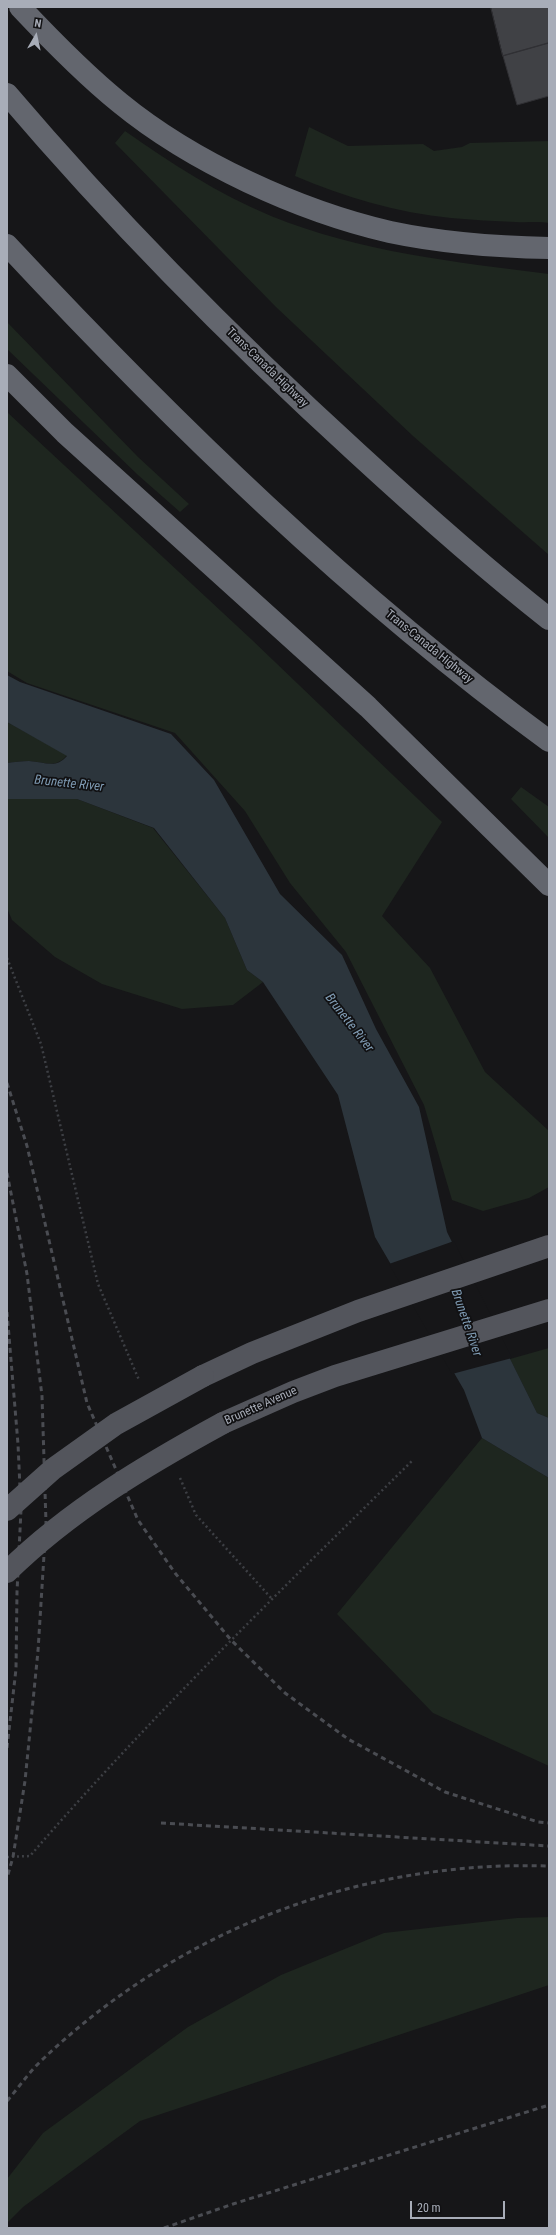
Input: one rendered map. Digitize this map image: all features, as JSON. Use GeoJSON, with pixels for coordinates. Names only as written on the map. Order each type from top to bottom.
{"type":"FeatureCollection","features":[{"type":"Feature","properties":{"kind":"highway"},"geometry":{"type":"LineString","coordinates":[[20,7],[58,47],[120,104],[174,142],[237,177],[308,207],[390,232],[450,241],[549,248]]}},
{"type":"Feature","properties":{"kind":"highway","name":"Trans-Canada Highway"},"geometry":{"type":"LineString","coordinates":[[7,94],[55,150],[144,248],[273,376],[408,500],[549,619]]}},
{"type":"Feature","properties":{"kind":"highway","name":"Trans-Canada Highway"},"geometry":{"type":"LineString","coordinates":[[7,245],[102,347],[185,429],[316,551],[420,641],[549,741]]}},
{"type":"Feature","properties":{"kind":"highway"},"geometry":{"type":"LineString","coordinates":[[7,375],[65,433],[368,707],[549,885]]}},
{"type":"Feature","properties":{"kind":"main road"},"geometry":{"type":"LineString","coordinates":[[7,1510],[53,1469],[116,1424],[203,1376],[309,1329],[549,1246]]}},
{"type":"Feature","properties":{"kind":"main road","name":"Brunette Avenue"},"geometry":{"type":"LineString","coordinates":[[7,1572],[103,1493],[154,1460],[223,1423],[293,1392],[335,1376],[549,1310]]}},
{"type":"Feature","properties":{"kind":"path"},"geometry":{"type":"LineString","coordinates":[[7,958],[41,1044],[98,1284],[141,1385]]}},
{"type":"Feature","properties":{"kind":"path"},"geometry":{"type":"LineString","coordinates":[[7,1856],[30,1856],[69,1811],[231,1640],[413,1460]]}},
{"type":"Feature","properties":{"kind":"path"},"geometry":{"type":"LineString","coordinates":[[178,1472],[196,1515],[272,1599]]}},
{"type":"Feature","properties":{"kind":"shaded area"},"geometry":{"type":"Polygon","coordinates":[[[309,127],[348,146],[423,144],[434,151],[462,147],[470,143],[549,141],[549,223],[459,219],[431,216],[372,203],[314,184],[295,176],[309,127]]]}},
{"type":"Feature","properties":{"kind":"shaded area"},"geometry":{"type":"Polygon","coordinates":[[[125,131],[177,166],[232,198],[271,216],[305,228],[339,239],[408,254],[549,274],[549,555],[413,436],[276,307],[115,143],[125,131]]]}},
{"type":"Feature","properties":{"kind":"shaded area"},"geometry":{"type":"Polygon","coordinates":[[[7,322],[138,457],[189,504],[180,512],[138,475],[7,349],[7,322]]]}},
{"type":"Feature","properties":{"kind":"shaded area"},"geometry":{"type":"Polygon","coordinates":[[[7,412],[251,639],[442,822],[382,916],[430,968],[485,1072],[549,1131],[549,1187],[529,1198],[483,1211],[452,1200],[424,1105],[346,952],[290,883],[245,811],[175,733],[27,683],[7,671],[7,412]]]}},
{"type":"Feature","properties":{"kind":"shaded area"},"geometry":{"type":"Polygon","coordinates":[[[7,722],[67,755],[59,762],[50,764],[29,761],[7,763],[7,722]]]}},
{"type":"Feature","properties":{"kind":"shaded area"},"geometry":{"type":"Polygon","coordinates":[[[521,787],[549,807],[549,838],[511,799],[521,787]]]}},
{"type":"Feature","properties":{"kind":"shaded area"},"geometry":{"type":"Polygon","coordinates":[[[7,799],[77,799],[153,828],[225,918],[247,970],[263,982],[233,1005],[182,1009],[102,984],[55,957],[12,920],[7,908],[7,799]]]}},
{"type":"Feature","properties":{"kind":"shaded area"},"geometry":{"type":"Polygon","coordinates":[[[549,1348],[549,1418],[537,1413],[510,1359],[549,1348]]]}},
{"type":"Feature","properties":{"kind":"shaded area"},"geometry":{"type":"Polygon","coordinates":[[[482,1438],[549,1478],[549,1766],[433,1713],[337,1614],[482,1438]]]}},
{"type":"Feature","properties":{"kind":"shaded area"},"geometry":{"type":"Polygon","coordinates":[[[549,1917],[549,1985],[140,2121],[23,2207],[7,2223],[7,2179],[43,2133],[188,2027],[281,1975],[384,1933],[517,1918],[549,1917]]]}},
{"type":"Feature","properties":{"kind":"water","name":"Brunette River"},"geometry":{"type":"Polygon","coordinates":[[[7,675],[20,682],[171,734],[214,780],[280,894],[342,955],[376,1029],[419,1107],[447,1232],[537,1413],[549,1418],[549,1478],[482,1438],[464,1390],[375,1237],[338,1095],[263,982],[247,970],[225,918],[154,828],[77,799],[7,799],[7,763],[29,761],[54,764],[63,760],[67,756],[7,722],[7,675]]]}},
{"type":"Feature","properties":{"kind":"pier"},"geometry":{"type":"Polygon","coordinates":[[[454,1241],[512,1358],[452,1374],[389,1264],[454,1241]]]}},
{"type":"Feature","properties":{"kind":"building"},"geometry":{"type":"Polygon","coordinates":[[[491,7],[549,7],[549,43],[503,56],[491,7]]]}},
{"type":"Feature","properties":{"kind":"building"},"geometry":{"type":"Polygon","coordinates":[[[549,43],[549,96],[517,105],[503,56],[549,43]]]}},
{"type":"Feature","properties":{"kind":"railway"},"geometry":{"type":"LineString","coordinates":[[7,1083],[27,1146],[87,1403],[138,1520],[175,1573],[231,1640],[285,1693],[348,1739],[445,1792],[538,1822],[549,1823]]}},
{"type":"Feature","properties":{"kind":"railway"},"geometry":{"type":"LineString","coordinates":[[7,1173],[27,1274],[42,1396],[46,1523],[38,1651],[25,1781],[13,1857],[7,1878]]}},
{"type":"Feature","properties":{"kind":"railway"},"geometry":{"type":"LineString","coordinates":[[7,1312],[18,1444],[21,1510],[17,1592],[16,1669],[7,1748]]}},
{"type":"Feature","properties":{"kind":"railway"},"geometry":{"type":"LineString","coordinates":[[161,1823],[549,1846]]}},
{"type":"Feature","properties":{"kind":"railway"},"geometry":{"type":"LineString","coordinates":[[7,2101],[43,2059],[96,2013],[153,1973],[214,1939],[277,1912],[342,1890],[410,1875],[479,1867],[549,1866]]}},
{"type":"Feature","properties":{"kind":"railway"},"geometry":{"type":"LineString","coordinates":[[164,2228],[233,2204],[549,2105]]}}]}
